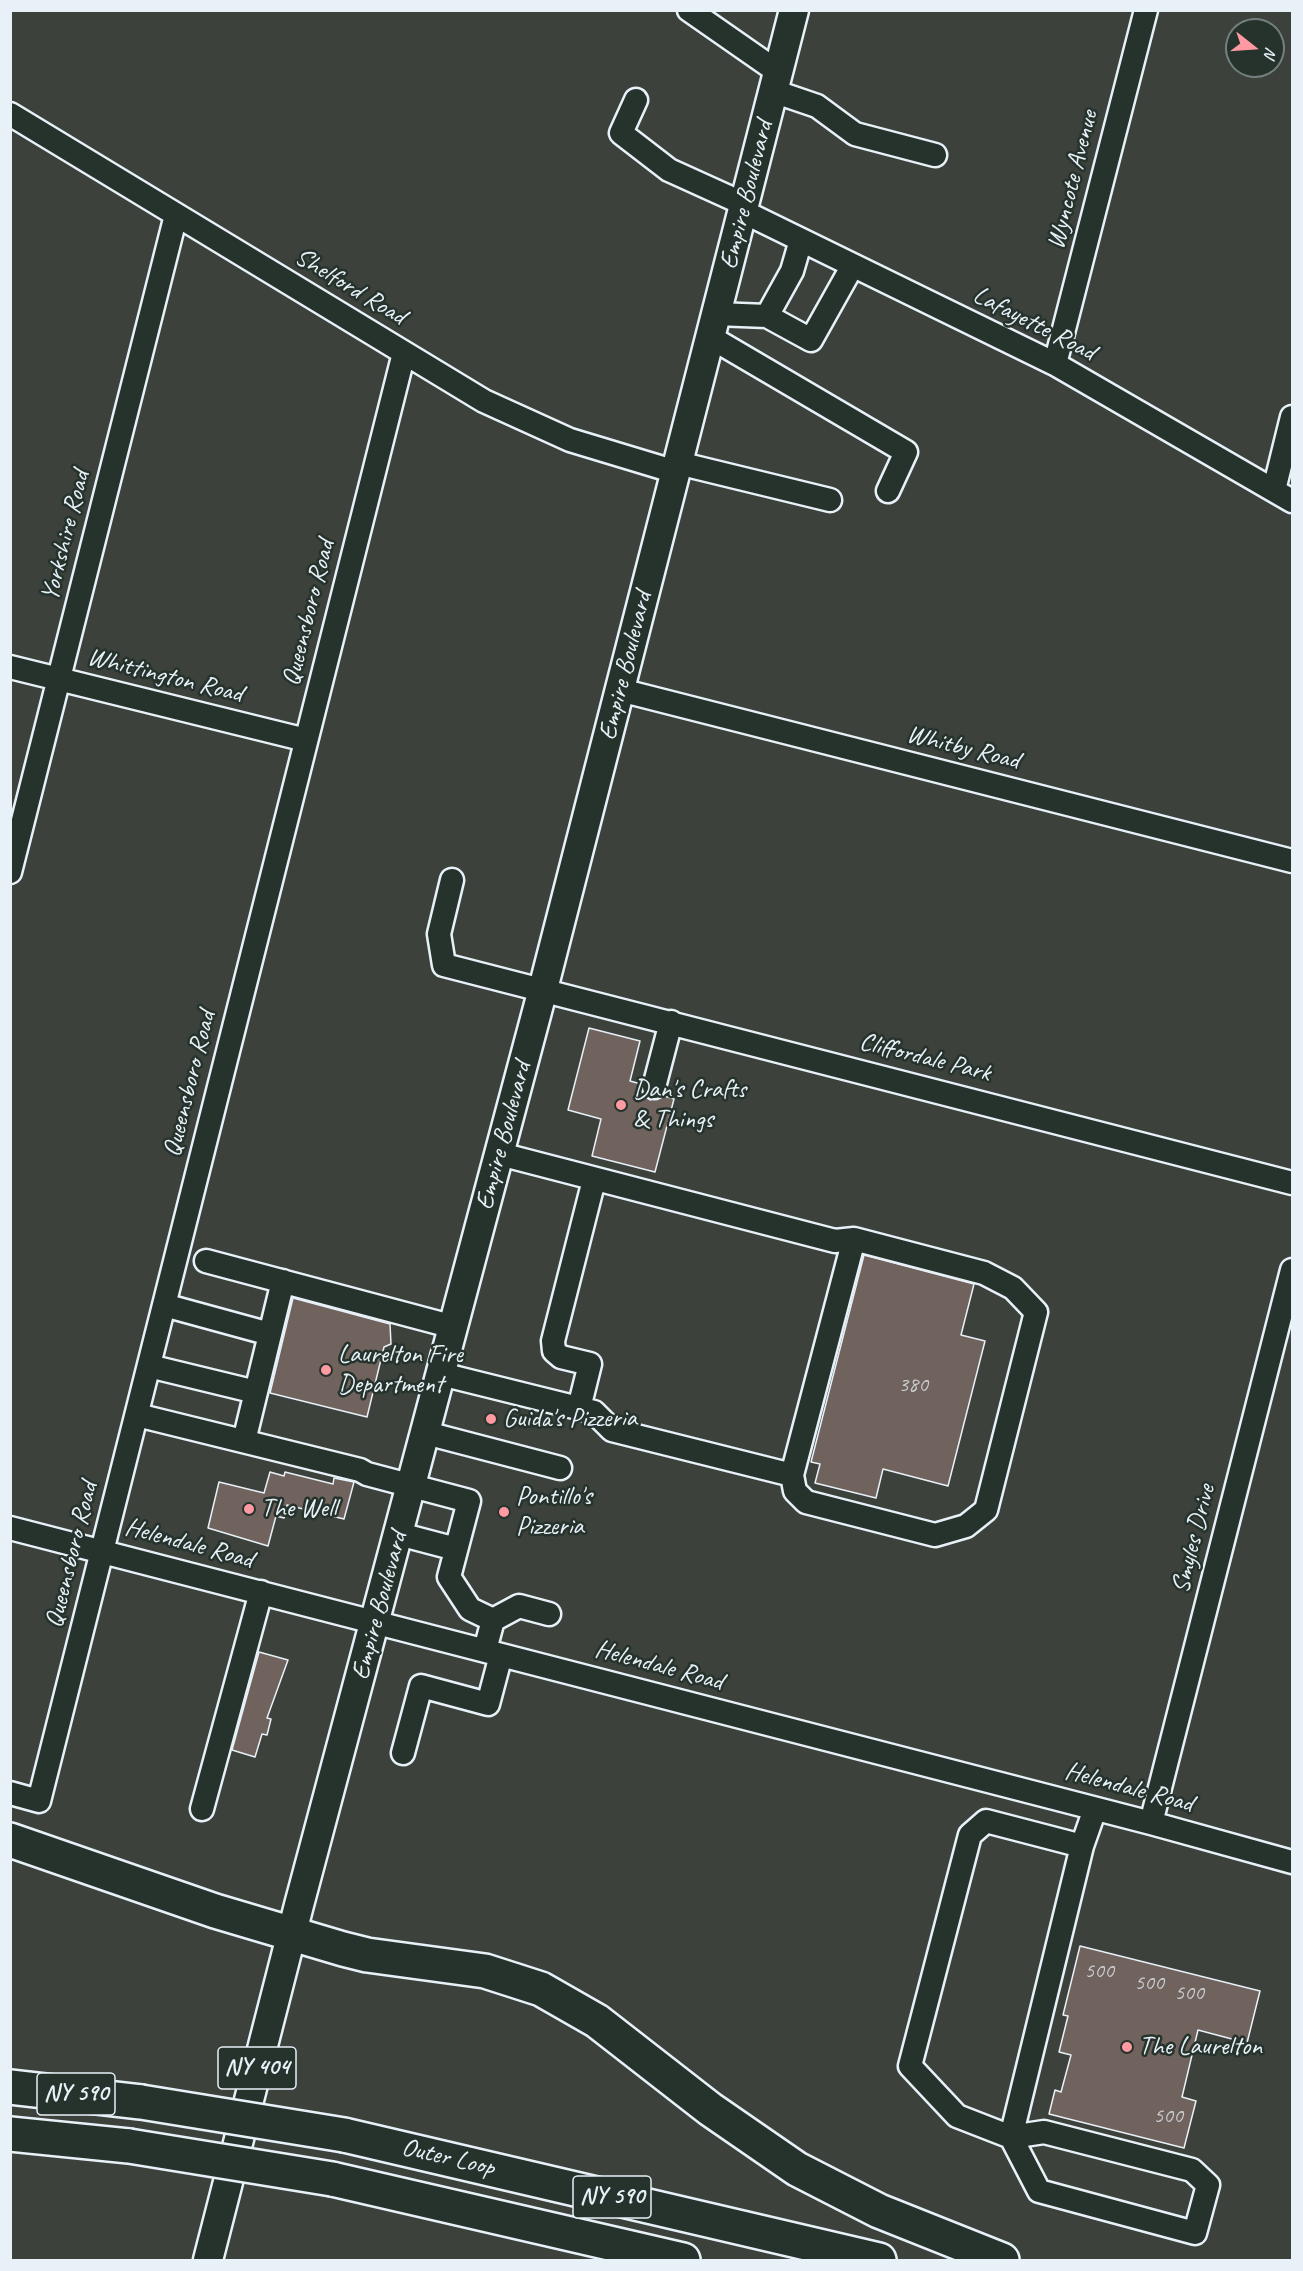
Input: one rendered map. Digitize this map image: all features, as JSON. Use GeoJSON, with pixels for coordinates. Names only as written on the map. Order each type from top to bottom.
{"type":"FeatureCollection","features":[{"type":"Feature","properties":{"kind":"highway"},"geometry":{"type":"LineString","coordinates":[[10,1840],[215,1911],[292,1934],[367,1955],[485,1971],[541,1989],[597,2021],[710,2109],[797,2169],[879,2211],[1002,2260]]}},
{"type":"Feature","properties":{"kind":"highway","name":"Outer Loop"},"geometry":{"type":"LineString","coordinates":[[10,2087],[141,2102],[344,2135],[879,2260]]}},
{"type":"Feature","properties":{"kind":"highway","name":"Outer Loop"},"geometry":{"type":"LineString","coordinates":[[10,2134],[129,2146],[332,2179],[683,2260]]}},
{"type":"Feature","properties":{"kind":"highway"},"geometry":{"type":"LineString","coordinates":[[10,2141],[129,2146]]}},
{"type":"Feature","properties":{"kind":"main road","name":"Empire Boulevard"},"geometry":{"type":"LineString","coordinates":[[208,2260],[292,1934],[543,989],[794,10]]}},
{"type":"Feature","properties":{"kind":"street"},"geometry":{"type":"LineString","coordinates":[[689,10],[776,81],[817,106],[845,130],[935,154]]}},
{"type":"Feature","properties":{"kind":"street","name":"Wyncote Avenue"},"geometry":{"type":"LineString","coordinates":[[1055,364],[1146,10]]}},
{"type":"Feature","properties":{"kind":"street","name":"Lafayette Road"},"geometry":{"type":"LineString","coordinates":[[636,100],[621,132],[669,170],[743,207],[801,240],[1055,364],[1283,496]]}},
{"type":"Feature","properties":{"kind":"street","name":"Shelford Road"},"geometry":{"type":"LineString","coordinates":[[10,114],[404,353],[522,420],[601,450],[830,500]]}},
{"type":"Feature","properties":{"kind":"street","name":"Yorkshire Road"},"geometry":{"type":"LineString","coordinates":[[10,872],[176,214]]}},
{"type":"Feature","properties":{"kind":"street"},"geometry":{"type":"LineString","coordinates":[[767,316],[792,271],[801,240]]}},
{"type":"Feature","properties":{"kind":"street"},"geometry":{"type":"LineString","coordinates":[[713,325],[767,316],[811,340],[853,265]]}},
{"type":"Feature","properties":{"kind":"street"},"geometry":{"type":"LineString","coordinates":[[713,325],[906,452],[888,490]]}},
{"type":"Feature","properties":{"kind":"street","name":"Queensboro Road"},"geometry":{"type":"LineString","coordinates":[[10,1793],[39,1801],[404,353]]}},
{"type":"Feature","properties":{"kind":"street"},"geometry":{"type":"LineString","coordinates":[[1283,496],[1293,417]]}},
{"type":"Feature","properties":{"kind":"street","name":"Whittington Road"},"geometry":{"type":"LineString","coordinates":[[10,667],[306,740]]}},
{"type":"Feature","properties":{"kind":"street","name":"Whitby Road"},"geometry":{"type":"LineString","coordinates":[[620,690],[1293,861]]}},
{"type":"Feature","properties":{"kind":"street","name":"Cliffordale Park"},"geometry":{"type":"LineString","coordinates":[[452,880],[439,933],[444,965],[1293,1183]]}},
{"type":"Feature","properties":{"kind":"street"},"geometry":{"type":"LineString","coordinates":[[654,1087],[671,1022]]}},
{"type":"Feature","properties":{"kind":"street"},"geometry":{"type":"LineString","coordinates":[[500,1154],[835,1241],[854,1239],[984,1273],[1013,1288],[1036,1312],[986,1510],[966,1526],[935,1535],[806,1502],[795,1491],[792,1475],[854,1239]]}},
{"type":"Feature","properties":{"kind":"street"},"geometry":{"type":"LineString","coordinates":[[579,1408],[590,1364],[561,1357],[554,1351],[553,1341],[594,1180]]}},
{"type":"Feature","properties":{"kind":"street"},"geometry":{"type":"LineString","coordinates":[[206,1262],[454,1326]]}},
{"type":"Feature","properties":{"kind":"street","name":"Smyles Drive"},"geometry":{"type":"LineString","coordinates":[[1151,1823],[1293,1270]]}},
{"type":"Feature","properties":{"kind":"street"},"geometry":{"type":"LineString","coordinates":[[244,1441],[283,1281]]}},
{"type":"Feature","properties":{"kind":"street"},"geometry":{"type":"LineString","coordinates":[[164,1305],[270,1334]]}},
{"type":"Feature","properties":{"kind":"street"},"geometry":{"type":"LineString","coordinates":[[149,1366],[256,1392]]}},
{"type":"Feature","properties":{"kind":"street"},"geometry":{"type":"LineString","coordinates":[[441,1374],[594,1412],[612,1430],[792,1475]]}},
{"type":"Feature","properties":{"kind":"street"},"geometry":{"type":"LineString","coordinates":[[137,1414],[360,1470],[367,1474],[469,1501],[449,1577],[470,1610],[493,1620]]}},
{"type":"Feature","properties":{"kind":"street"},"geometry":{"type":"LineString","coordinates":[[426,1433],[560,1468]]}},
{"type":"Feature","properties":{"kind":"street","name":"Helendale Road"},"geometry":{"type":"LineString","coordinates":[[10,1528],[1151,1823],[1293,1862]]}},
{"type":"Feature","properties":{"kind":"street"},"geometry":{"type":"LineString","coordinates":[[399,1534],[456,1549]]}},
{"type":"Feature","properties":{"kind":"street"},"geometry":{"type":"LineString","coordinates":[[202,1809],[261,1592]]}},
{"type":"Feature","properties":{"kind":"street"},"geometry":{"type":"LineString","coordinates":[[493,1620],[519,1606],[549,1614]]}},
{"type":"Feature","properties":{"kind":"street"},"geometry":{"type":"LineString","coordinates":[[403,1754],[421,1686],[488,1704],[493,1652],[493,1620]]}},
{"type":"Feature","properties":{"kind":"street"},"geometry":{"type":"LineString","coordinates":[[1082,1846],[986,1821],[970,1835],[910,2066],[957,2116],[1011,2137],[1044,2132],[1192,2170],[1208,2185],[1195,2233],[1039,2191],[1011,2137],[1082,1846],[1095,1809]]}},
{"type":"Feature","properties":{"kind":"building","name":"Dan's Crafts & Things"},"geometry":{"type":"Polygon","coordinates":[[[589,1028],[640,1041],[630,1081],[641,1084],[644,1096],[650,1100],[664,1096],[674,1099],[655,1172],[592,1156],[601,1119],[568,1110],[589,1028]]]}},
{"type":"Feature","properties":{"kind":"building"},"geometry":{"type":"Polygon","coordinates":[[[864,1255],[974,1284],[961,1335],[985,1341],[948,1486],[883,1469],[876,1498],[815,1483],[820,1464],[811,1462],[864,1255]]]}},
{"type":"Feature","properties":{"kind":"building","name":"Laurelton Fire Department"},"geometry":{"type":"Polygon","coordinates":[[[293,1298],[390,1324],[391,1344],[384,1347],[367,1417],[270,1393],[293,1298]]]}},
{"type":"Feature","properties":{"kind":"building","name":"The Well"},"geometry":{"type":"Polygon","coordinates":[[[270,1472],[284,1476],[285,1472],[333,1484],[334,1478],[354,1482],[344,1519],[287,1505],[284,1518],[276,1516],[268,1546],[208,1528],[219,1482],[264,1493],[270,1472]]]}},
{"type":"Feature","properties":{"kind":"building"},"geometry":{"type":"Polygon","coordinates":[[[259,1652],[288,1660],[267,1718],[271,1719],[267,1735],[262,1734],[255,1757],[232,1750],[259,1652]]]}},
{"type":"Feature","properties":{"kind":"building","name":"The Laurelton"},"geometry":{"type":"Polygon","coordinates":[[[1080,1946],[1260,1991],[1247,2043],[1198,2030],[1182,2097],[1196,2101],[1184,2148],[1049,2114],[1055,2090],[1061,2092],[1071,2055],[1059,2052],[1068,2016],[1063,2015],[1080,1946]]]}},
{"type":"Feature","properties":{"kind":"place","name":"Dan's Crafts & Things"},"geometry":{"type":"Point","coordinates":[621,1105]}},
{"type":"Feature","properties":{"kind":"place","name":"Laurelton Fire Department"},"geometry":{"type":"Point","coordinates":[326,1370]}},
{"type":"Feature","properties":{"kind":"place","name":"Guida's Pizzeria"},"geometry":{"type":"Point","coordinates":[491,1419]}},
{"type":"Feature","properties":{"kind":"place","name":"The Well"},"geometry":{"type":"Point","coordinates":[249,1509]}},
{"type":"Feature","properties":{"kind":"place","name":"Pontillo's Pizzeria"},"geometry":{"type":"Point","coordinates":[504,1512]}},
{"type":"Feature","properties":{"kind":"place","name":"The Laurelton"},"geometry":{"type":"Point","coordinates":[1127,2047]}}]}
